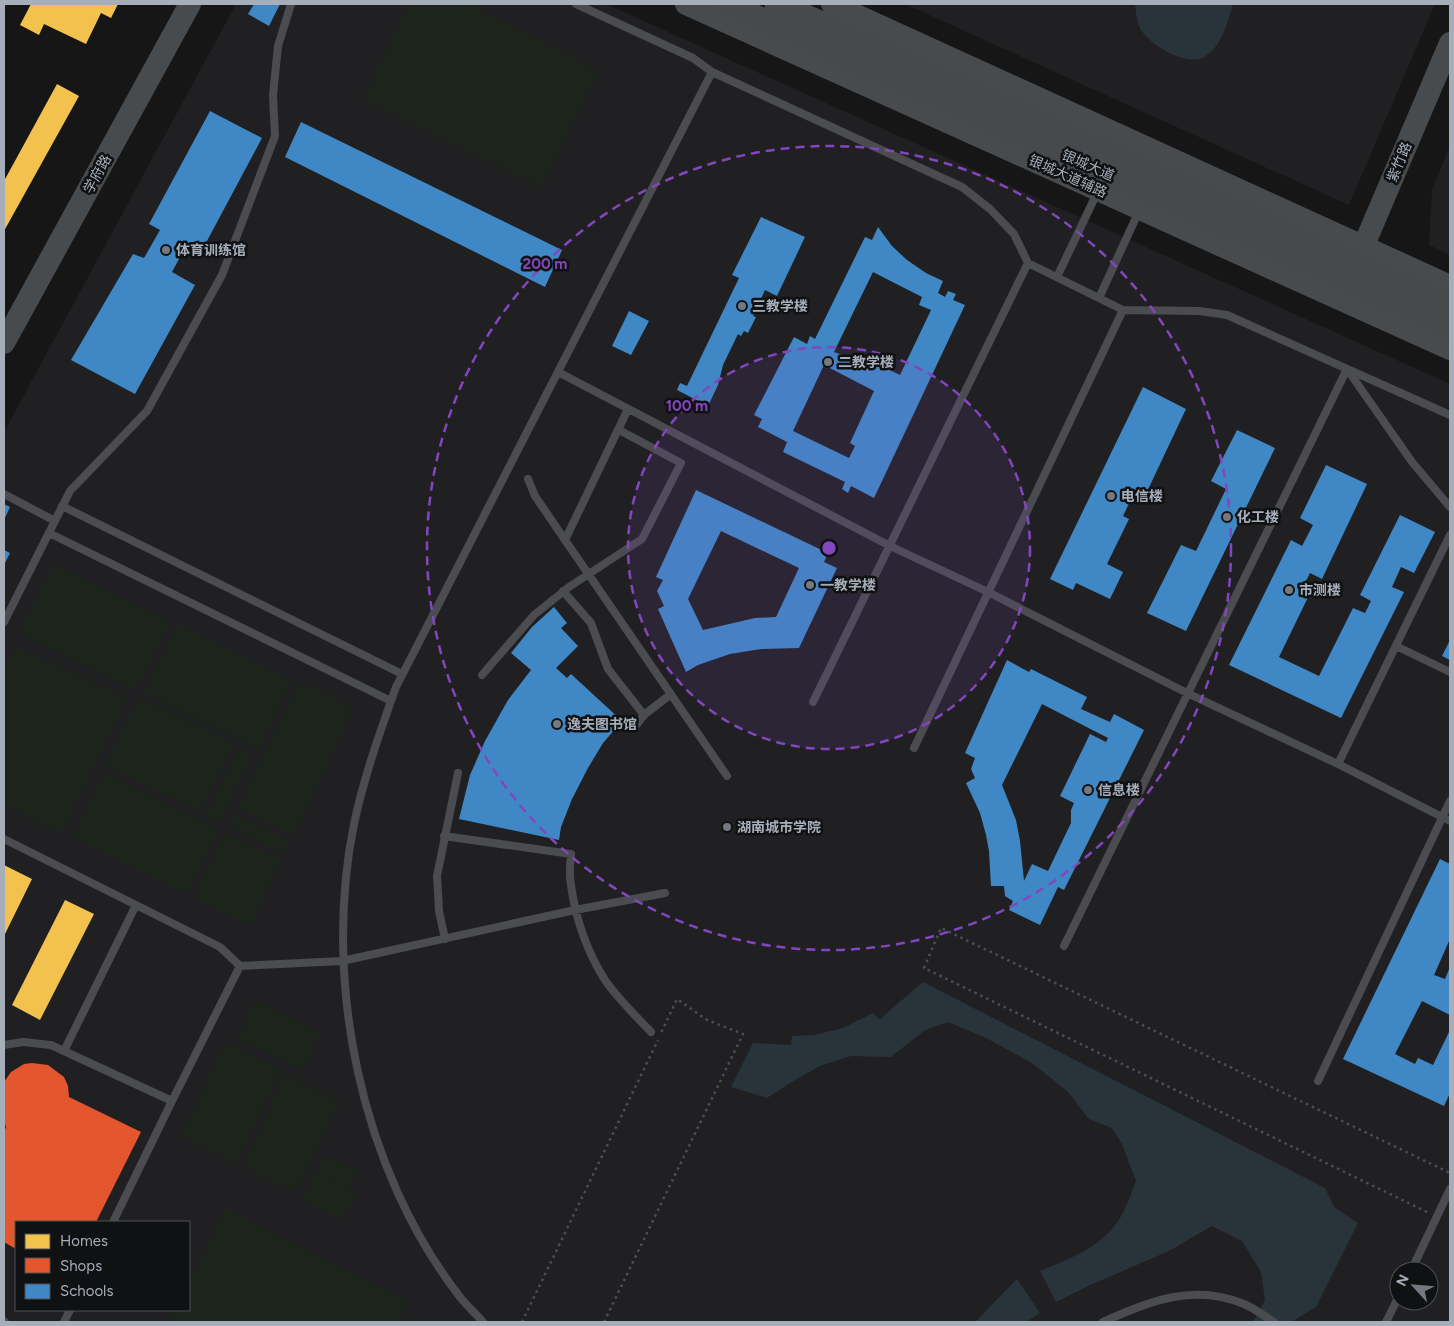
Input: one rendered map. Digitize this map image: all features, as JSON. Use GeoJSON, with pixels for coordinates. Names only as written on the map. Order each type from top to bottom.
{"type":"FeatureCollection","features":[{"type":"Feature","properties":{"kind":"main road","name":"银城大道"},"geometry":{"type":"LineString","coordinates":[[726,4],[772,10],[1450,304]]}},
{"type":"Feature","properties":{"kind":"main road","name":"银城大道"},"geometry":{"type":"LineString","coordinates":[[772,10],[1106,173],[1148,191],[1356,263],[1450,327]]}},
{"type":"Feature","properties":{"kind":"street","name":"学府路"},"geometry":{"type":"LineString","coordinates":[[4,343],[190,4]]}},
{"type":"Feature","properties":{"kind":"street","name":"银城大道辅路"},"geometry":{"type":"LineString","coordinates":[[686,4],[1450,349]]}},
{"type":"Feature","properties":{"kind":"street"},"geometry":{"type":"LineString","coordinates":[[832,4],[1356,263],[1450,286]]}},
{"type":"Feature","properties":{"kind":"street","name":"紫竹路"},"geometry":{"type":"LineString","coordinates":[[1356,263],[1450,42]]}},
{"type":"Feature","properties":{"kind":"lane"},"geometry":{"type":"LineString","coordinates":[[4,622],[70,490],[147,411],[222,275],[275,136],[273,96],[278,46],[291,4]]}},
{"type":"Feature","properties":{"kind":"lane"},"geometry":{"type":"LineString","coordinates":[[576,4],[693,58],[712,72],[962,187],[990,209],[1014,234],[1028,262],[1123,310],[1199,310],[1227,315],[1450,415]]}},
{"type":"Feature","properties":{"kind":"lane"},"geometry":{"type":"LineString","coordinates":[[483,1322],[460,1298],[431,1254],[398,1196],[382,1154],[361,1086],[342,961],[345,888],[354,825],[369,762],[402,674],[712,72]]}},
{"type":"Feature","properties":{"kind":"lane"},"geometry":{"type":"LineString","coordinates":[[1057,277],[1106,173]]}},
{"type":"Feature","properties":{"kind":"lane"},"geometry":{"type":"LineString","coordinates":[[1099,298],[1148,191]]}},
{"type":"Feature","properties":{"kind":"lane"},"geometry":{"type":"LineString","coordinates":[[813,702],[1028,262]]}},
{"type":"Feature","properties":{"kind":"lane"},"geometry":{"type":"LineString","coordinates":[[914,748],[1123,310]]}},
{"type":"Feature","properties":{"kind":"lane"},"geometry":{"type":"LineString","coordinates":[[1348,369],[1412,462],[1450,507]]}},
{"type":"Feature","properties":{"kind":"lane"},"geometry":{"type":"LineString","coordinates":[[1064,946],[1348,369]]}},
{"type":"Feature","properties":{"kind":"lane"},"geometry":{"type":"LineString","coordinates":[[558,372],[890,546],[988,592],[1187,693],[1338,764],[1447,819]]}},
{"type":"Feature","properties":{"kind":"lane"},"geometry":{"type":"LineString","coordinates":[[565,540],[628,409]]}},
{"type":"Feature","properties":{"kind":"lane"},"geometry":{"type":"LineString","coordinates":[[482,675],[534,615],[563,592],[642,539],[681,463],[619,430]]}},
{"type":"Feature","properties":{"kind":"lane"},"geometry":{"type":"LineString","coordinates":[[528,479],[535,496],[727,776]]}},
{"type":"Feature","properties":{"kind":"lane"},"geometry":{"type":"LineString","coordinates":[[4,494],[55,521]]}},
{"type":"Feature","properties":{"kind":"lane"},"geometry":{"type":"LineString","coordinates":[[62,506],[402,674]]}},
{"type":"Feature","properties":{"kind":"lane"},"geometry":{"type":"LineString","coordinates":[[49,533],[391,701]]}},
{"type":"Feature","properties":{"kind":"lane"},"geometry":{"type":"LineString","coordinates":[[1338,764],[1450,535]]}},
{"type":"Feature","properties":{"kind":"lane"},"geometry":{"type":"LineString","coordinates":[[563,592],[591,622],[608,669],[644,715]]}},
{"type":"Feature","properties":{"kind":"lane"},"geometry":{"type":"LineString","coordinates":[[1396,646],[1450,672]]}},
{"type":"Feature","properties":{"kind":"lane"},"geometry":{"type":"LineString","coordinates":[[634,728],[644,715],[671,694]]}},
{"type":"Feature","properties":{"kind":"lane"},"geometry":{"type":"LineString","coordinates":[[445,939],[439,911],[436,876],[458,773]]}},
{"type":"Feature","properties":{"kind":"lane"},"geometry":{"type":"LineString","coordinates":[[1318,1080],[1447,819],[1450,801]]}},
{"type":"Feature","properties":{"kind":"lane"},"geometry":{"type":"LineString","coordinates":[[444,836],[570,854],[570,883],[575,910],[588,947],[605,979],[624,1005],[652,1032]]}},
{"type":"Feature","properties":{"kind":"lane"},"geometry":{"type":"LineString","coordinates":[[4,838],[220,947],[240,966],[342,961],[575,910],[665,893]]}},
{"type":"Feature","properties":{"kind":"lane"},"geometry":{"type":"LineString","coordinates":[[64,1051],[136,905]]}},
{"type":"Feature","properties":{"kind":"lane"},"geometry":{"type":"LineString","coordinates":[[112,1221],[240,966]]}},
{"type":"Feature","properties":{"kind":"lane"},"geometry":{"type":"LineString","coordinates":[[4,1044],[23,1042],[51,1045],[172,1101]]}},
{"type":"Feature","properties":{"kind":"lane"},"geometry":{"type":"LineString","coordinates":[[1416,1261],[1450,1188]]}},
{"type":"Feature","properties":{"kind":"lane"},"geometry":{"type":"LineString","coordinates":[[1103,1322],[1140,1305],[1188,1294],[1214,1296],[1244,1304],[1274,1322]]}},
{"type":"Feature","properties":{"kind":"path"},"geometry":{"type":"LineString","coordinates":[[1437,1216],[924,968],[941,928],[1450,1173]]}},
{"type":"Feature","properties":{"kind":"path"},"geometry":{"type":"LineString","coordinates":[[522,1322],[677,999],[707,1020],[743,1034],[604,1322]]}},
{"type":"Feature","properties":{"kind":"shaded area","name":"湖南城市学院"},"geometry":{"type":"Polygon","coordinates":[[[236,4],[606,4],[1450,384],[1450,1322],[4,1322],[4,432],[236,4]]]}},
{"type":"Feature","properties":{"kind":"shaded area"},"geometry":{"type":"Polygon","coordinates":[[[409,4],[467,4],[599,71],[542,187],[363,99],[409,4]]]}},
{"type":"Feature","properties":{"kind":"shaded area"},"geometry":{"type":"Polygon","coordinates":[[[905,4],[1435,4],[1349,205],[905,4]]]}},
{"type":"Feature","properties":{"kind":"shaded area"},"geometry":{"type":"Polygon","coordinates":[[[1135,4],[1233,4],[1226,26],[1215,47],[1204,57],[1188,59],[1160,48],[1146,36],[1141,30],[1135,4]]]}},
{"type":"Feature","properties":{"kind":"shaded area"},"geometry":{"type":"Polygon","coordinates":[[[1450,146],[1450,255],[1429,245],[1432,190],[1450,146]]]}},
{"type":"Feature","properties":{"kind":"shaded area"},"geometry":{"type":"Polygon","coordinates":[[[54,565],[170,621],[136,690],[20,633],[54,565]]]}},
{"type":"Feature","properties":{"kind":"shaded area"},"geometry":{"type":"Polygon","coordinates":[[[178,623],[292,680],[259,749],[143,692],[178,623]]]}},
{"type":"Feature","properties":{"kind":"shaded area"},"geometry":{"type":"Polygon","coordinates":[[[16,646],[128,699],[61,834],[4,805],[4,670],[16,646]]]}},
{"type":"Feature","properties":{"kind":"shaded area"},"geometry":{"type":"Polygon","coordinates":[[[299,682],[353,709],[294,836],[237,808],[299,682]]]}},
{"type":"Feature","properties":{"kind":"shaded area"},"geometry":{"type":"Polygon","coordinates":[[[139,698],[234,744],[201,812],[105,766],[139,698]]]}},
{"type":"Feature","properties":{"kind":"shaded area"},"geometry":{"type":"Polygon","coordinates":[[[239,747],[253,754],[219,823],[205,816],[239,747]]]}},
{"type":"Feature","properties":{"kind":"shaded area"},"geometry":{"type":"Polygon","coordinates":[[[104,772],[219,830],[187,895],[72,837],[104,772]]]}},
{"type":"Feature","properties":{"kind":"shaded area"},"geometry":{"type":"Polygon","coordinates":[[[236,815],[290,840],[283,854],[230,827],[236,815]]]}},
{"type":"Feature","properties":{"kind":"shaded area"},"geometry":{"type":"Polygon","coordinates":[[[225,833],[282,860],[250,926],[193,898],[225,833]]]}},
{"type":"Feature","properties":{"kind":"shaded area"},"geometry":{"type":"Polygon","coordinates":[[[923,982],[1325,1188],[1334,1207],[1358,1223],[1316,1307],[1291,1322],[1253,1322],[1265,1300],[1261,1272],[1242,1241],[1212,1226],[1169,1251],[1056,1302],[1040,1271],[1074,1257],[1095,1244],[1113,1228],[1127,1205],[1136,1181],[1122,1144],[1112,1128],[1089,1119],[1068,1092],[1032,1063],[986,1038],[948,1022],[925,1030],[891,1057],[851,1056],[820,1066],[767,1098],[731,1087],[753,1043],[791,1045],[792,1036],[814,1035],[843,1028],[873,1013],[880,1019],[923,982]]]}},
{"type":"Feature","properties":{"kind":"shaded area"},"geometry":{"type":"Polygon","coordinates":[[[255,1000],[321,1032],[303,1070],[237,1039],[255,1000]]]}},
{"type":"Feature","properties":{"kind":"shaded area"},"geometry":{"type":"Polygon","coordinates":[[[225,1043],[281,1069],[236,1163],[181,1136],[225,1043]]]}},
{"type":"Feature","properties":{"kind":"shaded area"},"geometry":{"type":"Polygon","coordinates":[[[285,1074],[340,1102],[296,1192],[243,1167],[285,1074]]]}},
{"type":"Feature","properties":{"kind":"shaded area"},"geometry":{"type":"Polygon","coordinates":[[[325,1155],[358,1171],[350,1188],[317,1171],[325,1155]]]}},
{"type":"Feature","properties":{"kind":"shaded area"},"geometry":{"type":"Polygon","coordinates":[[[315,1172],[357,1193],[343,1220],[303,1202],[315,1172]]]}},
{"type":"Feature","properties":{"kind":"shaded area"},"geometry":{"type":"Polygon","coordinates":[[[226,1208],[408,1302],[398,1322],[169,1322],[174,1311],[190,1311],[190,1281],[226,1208]]]}},
{"type":"Feature","properties":{"kind":"shaded area"},"geometry":{"type":"Polygon","coordinates":[[[1017,1279],[1040,1313],[1026,1322],[975,1322],[1017,1279]]]}},
{"type":"Feature","properties":{"kind":"building: Homes"},"geometry":{"type":"Polygon","coordinates":[[[31,4],[118,4],[111,18],[101,13],[86,44],[44,24],[39,35],[20,25],[31,4]]]}},
{"type":"Feature","properties":{"kind":"building: Homes"},"geometry":{"type":"Polygon","coordinates":[[[57,84],[79,96],[4,231],[4,181],[57,84]]]}},
{"type":"Feature","properties":{"kind":"building: Homes"},"geometry":{"type":"Polygon","coordinates":[[[4,865],[32,879],[4,936],[4,865]]]}},
{"type":"Feature","properties":{"kind":"building: Homes"},"geometry":{"type":"Polygon","coordinates":[[[65,900],[94,914],[40,1020],[12,1005],[65,900]]]}},
{"type":"Feature","properties":{"kind":"building: Shops"},"geometry":{"type":"Polygon","coordinates":[[[24,1064],[48,1065],[64,1077],[68,1086],[69,1097],[141,1132],[96,1221],[15,1221],[15,1248],[4,1242],[4,1132],[6,1127],[4,1120],[4,1082],[11,1072],[24,1064]]]}},
{"type":"Feature","properties":{"kind":"building: Schools"},"geometry":{"type":"Polygon","coordinates":[[[254,4],[280,4],[269,26],[248,14],[254,4]]]}},
{"type":"Feature","properties":{"kind":"building: Schools","name":"体育训练馆"},"geometry":{"type":"Polygon","coordinates":[[[210,111],[262,138],[200,254],[186,246],[172,272],[195,285],[135,394],[71,360],[133,254],[144,258],[160,230],[149,224],[210,111]]]}},
{"type":"Feature","properties":{"kind":"building: Schools"},"geometry":{"type":"Polygon","coordinates":[[[301,122],[562,250],[545,287],[285,157],[301,122]]]}},
{"type":"Feature","properties":{"kind":"building: Schools","name":"三教学楼"},"geometry":{"type":"Polygon","coordinates":[[[761,217],[805,237],[777,296],[765,290],[753,316],[756,317],[748,333],[744,331],[741,336],[738,334],[723,365],[718,385],[708,406],[677,390],[680,383],[687,386],[739,278],[732,275],[761,217]]]}},
{"type":"Feature","properties":{"kind":"building: Schools","name":"二教学楼"},"geometry":{"type":"Polygon","coordinates":[[[878,227],[892,246],[907,260],[926,273],[943,281],[938,293],[945,297],[948,291],[956,294],[953,300],[965,305],[874,498],[851,486],[848,493],[842,489],[845,482],[783,452],[787,442],[758,427],[762,419],[754,415],[794,337],[807,344],[810,336],[815,339],[865,237],[872,240],[878,227]],[[873,272],[834,352],[852,359],[855,353],[900,375],[931,310],[919,305],[922,297],[873,272]],[[824,365],[793,431],[849,458],[855,446],[850,443],[874,391],[824,365]]]}},
{"type":"Feature","properties":{"kind":"building: Schools"},"geometry":{"type":"Polygon","coordinates":[[[629,311],[649,321],[631,355],[612,346],[629,311]]]}},
{"type":"Feature","properties":{"kind":"building: Schools","name":"电信楼"},"geometry":{"type":"Polygon","coordinates":[[[1143,387],[1186,409],[1144,498],[1134,493],[1123,516],[1129,519],[1107,564],[1123,572],[1110,599],[1076,583],[1073,590],[1050,579],[1143,387]]]}},
{"type":"Feature","properties":{"kind":"building: Schools","name":"化工楼"},"geometry":{"type":"Polygon","coordinates":[[[1237,430],[1275,448],[1186,631],[1147,613],[1181,545],[1196,551],[1226,489],[1211,481],[1237,430]]]}},
{"type":"Feature","properties":{"kind":"building: Schools","name":"市测楼"},"geometry":{"type":"Polygon","coordinates":[[[1326,465],[1367,484],[1322,579],[1310,573],[1305,583],[1313,587],[1279,657],[1319,676],[1353,608],[1365,613],[1371,601],[1360,595],[1400,515],[1435,532],[1414,573],[1401,567],[1392,587],[1404,592],[1341,718],[1229,665],[1291,540],[1302,546],[1313,525],[1300,518],[1326,465]]]}},
{"type":"Feature","properties":{"kind":"building: Schools","name":"一教学楼"},"geometry":{"type":"Polygon","coordinates":[[[696,490],[828,553],[824,562],[837,568],[799,648],[761,649],[730,654],[698,665],[686,672],[658,609],[664,606],[657,591],[663,580],[656,577],[696,490]],[[721,531],[688,599],[703,630],[755,618],[776,617],[799,568],[721,531]]]}},
{"type":"Feature","properties":{"kind":"building: Schools"},"geometry":{"type":"Polygon","coordinates":[[[4,504],[10,507],[4,520],[4,504]]]}},
{"type":"Feature","properties":{"kind":"building: Schools"},"geometry":{"type":"Polygon","coordinates":[[[4,550],[10,553],[4,565],[4,550]]]}},
{"type":"Feature","properties":{"kind":"building: Schools","name":"逸夫图书馆"},"geometry":{"type":"Polygon","coordinates":[[[554,607],[567,623],[561,628],[578,646],[556,668],[567,678],[571,674],[622,721],[603,743],[588,768],[572,799],[561,827],[559,840],[459,819],[470,775],[485,741],[508,700],[531,670],[511,653],[532,627],[554,607]]]}},
{"type":"Feature","properties":{"kind":"building: Schools"},"geometry":{"type":"Polygon","coordinates":[[[1450,640],[1450,660],[1442,656],[1450,640]]]}},
{"type":"Feature","properties":{"kind":"building: Schools","name":"信息楼"},"geometry":{"type":"Polygon","coordinates":[[[1007,660],[1029,672],[1031,669],[1087,697],[1081,709],[1110,722],[1114,714],[1144,730],[1064,890],[1058,887],[1040,925],[1009,910],[1013,901],[1005,896],[1004,886],[991,886],[986,835],[980,813],[966,783],[975,778],[971,769],[975,758],[965,753],[1007,660]],[[1042,704],[1002,785],[1016,820],[1024,881],[1032,864],[1048,871],[1071,823],[1071,810],[1074,803],[1060,796],[1090,734],[1106,742],[1108,738],[1042,704]]]}},
{"type":"Feature","properties":{"kind":"building: Schools"},"geometry":{"type":"Polygon","coordinates":[[[1440,859],[1450,864],[1450,939],[1434,975],[1445,979],[1450,967],[1450,1015],[1422,1001],[1395,1054],[1415,1064],[1418,1058],[1433,1065],[1450,1030],[1450,1093],[1444,1106],[1343,1059],[1440,859]]]}},
{"type":"Feature","properties":{"kind":"place","name":"体育训练馆"},"geometry":{"type":"Point","coordinates":[166,250]}},
{"type":"Feature","properties":{"kind":"place","name":"三教学楼"},"geometry":{"type":"Point","coordinates":[742,306]}},
{"type":"Feature","properties":{"kind":"place","name":"二教学楼"},"geometry":{"type":"Point","coordinates":[828,362]}},
{"type":"Feature","properties":{"kind":"place","name":"电信楼"},"geometry":{"type":"Point","coordinates":[1111,496]}},
{"type":"Feature","properties":{"kind":"place","name":"化工楼"},"geometry":{"type":"Point","coordinates":[1227,517]}},
{"type":"Feature","properties":{"kind":"place","name":"一教学楼"},"geometry":{"type":"Point","coordinates":[810,585]}},
{"type":"Feature","properties":{"kind":"place","name":"市测楼"},"geometry":{"type":"Point","coordinates":[1289,590]}},
{"type":"Feature","properties":{"kind":"place","name":"逸夫图书馆"},"geometry":{"type":"Point","coordinates":[557,724]}},
{"type":"Feature","properties":{"kind":"place","name":"信息楼"},"geometry":{"type":"Point","coordinates":[1088,790]}},
{"type":"Feature","properties":{"kind":"place","name":"湖南城市学院"},"geometry":{"type":"Point","coordinates":[727,827]}}]}
